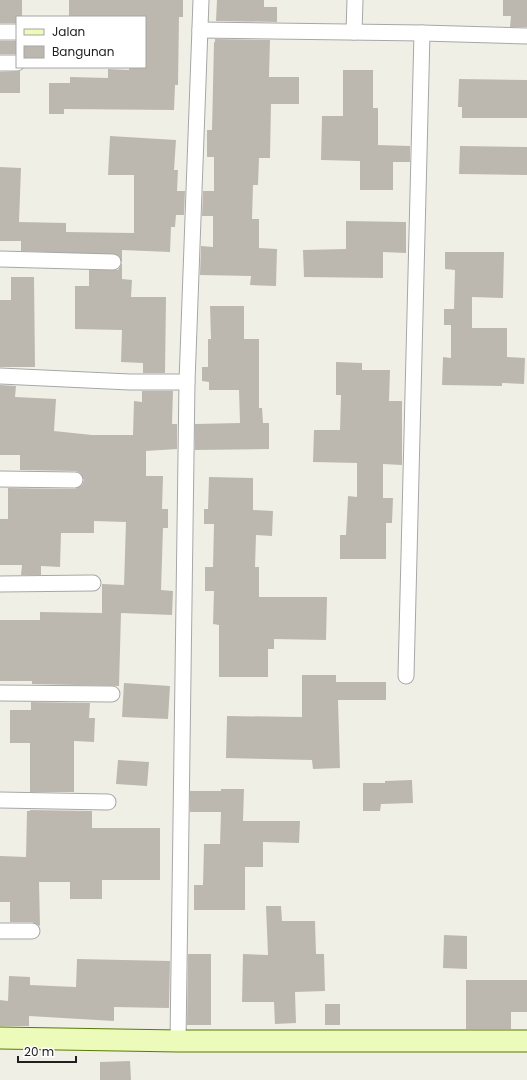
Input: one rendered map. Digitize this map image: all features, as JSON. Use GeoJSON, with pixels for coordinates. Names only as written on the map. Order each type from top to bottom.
{"type":"FeatureCollection","features":[{"type":"Feature","properties":{"kind":"street"},"geometry":{"type":"LineString","coordinates":[[178,1041],[187,382],[201,0]]}},
{"type":"Feature","properties":{"kind":"street"},"geometry":{"type":"LineString","coordinates":[[354,32],[355,0]]}},
{"type":"Feature","properties":{"kind":"street"},"geometry":{"type":"LineString","coordinates":[[200,30],[527,36]]}},
{"type":"Feature","properties":{"kind":"street"},"geometry":{"type":"LineString","coordinates":[[0,32],[16,32]]}},
{"type":"Feature","properties":{"kind":"street"},"geometry":{"type":"LineString","coordinates":[[406,676],[422,33]]}},
{"type":"Feature","properties":{"kind":"street"},"geometry":{"type":"LineString","coordinates":[[0,63],[16,63]]}},
{"type":"Feature","properties":{"kind":"street"},"geometry":{"type":"LineString","coordinates":[[0,259],[113,262]]}},
{"type":"Feature","properties":{"kind":"street"},"geometry":{"type":"LineString","coordinates":[[0,376],[130,382],[187,382]]}},
{"type":"Feature","properties":{"kind":"street"},"geometry":{"type":"LineString","coordinates":[[0,479],[75,480]]}},
{"type":"Feature","properties":{"kind":"street"},"geometry":{"type":"LineString","coordinates":[[0,584],[94,583]]}},
{"type":"Feature","properties":{"kind":"street"},"geometry":{"type":"LineString","coordinates":[[0,693],[112,694]]}},
{"type":"Feature","properties":{"kind":"street"},"geometry":{"type":"LineString","coordinates":[[0,800],[108,802]]}},
{"type":"Feature","properties":{"kind":"street"},"geometry":{"type":"LineString","coordinates":[[0,932],[32,932]]}},
{"type":"Feature","properties":{"kind":"street"},"geometry":{"type":"LineString","coordinates":[[0,1038],[178,1041],[527,1041]]}},
{"type":"Feature","properties":{"kind":"building"},"geometry":{"type":"Polygon","coordinates":[[[0,0],[22,0],[22,16],[16,16],[16,23],[0,23],[0,0]]]}},
{"type":"Feature","properties":{"kind":"building"},"geometry":{"type":"Polygon","coordinates":[[[69,0],[183,0],[183,17],[179,17],[178,85],[175,85],[174,110],[64,109],[64,114],[49,114],[49,83],[70,83],[70,77],[108,78],[108,69],[129,70],[129,68],[146,68],[146,16],[69,16],[69,0]]]}},
{"type":"Feature","properties":{"kind":"building"},"geometry":{"type":"Polygon","coordinates":[[[217,0],[264,0],[264,7],[277,7],[277,22],[216,21],[217,0]]]}},
{"type":"Feature","properties":{"kind":"building"},"geometry":{"type":"Polygon","coordinates":[[[503,0],[527,0],[527,27],[510,27],[511,16],[503,16],[503,0]]]}},
{"type":"Feature","properties":{"kind":"building"},"geometry":{"type":"Polygon","coordinates":[[[215,39],[270,40],[269,77],[299,77],[299,104],[271,104],[270,158],[259,158],[258,185],[253,185],[252,219],[259,219],[259,248],[277,249],[276,286],[250,285],[251,276],[200,275],[201,246],[213,247],[213,216],[202,216],[203,191],[214,191],[214,157],[207,157],[207,130],[212,130],[215,39]]]}},
{"type":"Feature","properties":{"kind":"building"},"geometry":{"type":"Polygon","coordinates":[[[0,41],[16,41],[16,54],[0,54],[0,41]]]}},
{"type":"Feature","properties":{"kind":"building"},"geometry":{"type":"Polygon","coordinates":[[[343,70],[373,70],[373,108],[378,108],[378,145],[410,146],[410,162],[393,162],[393,190],[360,190],[360,161],[321,160],[322,116],[343,116],[343,70]]]}},
{"type":"Feature","properties":{"kind":"building"},"geometry":{"type":"Polygon","coordinates":[[[20,71],[20,93],[0,93],[0,72],[20,71]]]}},
{"type":"Feature","properties":{"kind":"building"},"geometry":{"type":"Polygon","coordinates":[[[459,79],[527,80],[527,118],[462,118],[462,107],[458,107],[459,79]]]}},
{"type":"Feature","properties":{"kind":"building"},"geometry":{"type":"Polygon","coordinates":[[[110,136],[176,140],[174,170],[178,170],[177,191],[185,191],[184,215],[176,215],[175,227],[171,227],[170,252],[122,250],[122,263],[118,255],[21,251],[21,241],[0,241],[0,167],[21,168],[19,222],[66,223],[66,232],[134,233],[134,175],[108,175],[110,136]]]}},
{"type":"Feature","properties":{"kind":"building"},"geometry":{"type":"Polygon","coordinates":[[[460,146],[527,147],[527,175],[459,174],[460,146]]]}},
{"type":"Feature","properties":{"kind":"building"},"geometry":{"type":"Polygon","coordinates":[[[346,221],[406,222],[406,253],[383,252],[383,278],[304,277],[303,250],[346,249],[346,221]]]}},
{"type":"Feature","properties":{"kind":"building"},"geometry":{"type":"Polygon","coordinates":[[[445,252],[504,252],[503,298],[472,297],[472,328],[507,328],[507,357],[525,358],[524,384],[502,383],[502,386],[442,385],[443,357],[451,358],[451,325],[444,325],[444,309],[454,309],[455,270],[445,269],[445,252]]]}},
{"type":"Feature","properties":{"kind":"building"},"geometry":{"type":"Polygon","coordinates":[[[122,263],[122,279],[132,280],[131,297],[166,297],[165,373],[143,373],[143,363],[121,362],[122,330],[75,329],[75,286],[89,286],[89,270],[118,270],[122,263]]]}},
{"type":"Feature","properties":{"kind":"building"},"geometry":{"type":"Polygon","coordinates":[[[11,277],[34,277],[35,367],[0,367],[0,300],[11,300],[11,277]]]}},
{"type":"Feature","properties":{"kind":"building"},"geometry":{"type":"Polygon","coordinates":[[[210,306],[244,306],[244,339],[259,339],[259,408],[262,408],[263,423],[269,423],[269,449],[195,450],[195,424],[240,423],[239,390],[209,390],[209,382],[202,381],[202,367],[208,367],[208,339],[211,339],[210,306]]]}},
{"type":"Feature","properties":{"kind":"building"},"geometry":{"type":"Polygon","coordinates":[[[336,362],[362,363],[362,370],[390,370],[389,401],[402,401],[402,465],[383,464],[383,498],[393,498],[392,523],[386,523],[386,559],[340,559],[340,535],[346,535],[348,496],[357,497],[357,463],[313,462],[314,430],[340,430],[341,395],[336,395],[336,362]]]}},
{"type":"Feature","properties":{"kind":"building"},"geometry":{"type":"Polygon","coordinates":[[[0,385],[16,386],[15,397],[56,399],[54,431],[92,435],[133,435],[134,401],[142,402],[142,391],[173,391],[172,424],[177,424],[177,449],[146,451],[146,476],[163,476],[162,509],[168,509],[168,528],[163,528],[161,590],[173,591],[172,615],[121,613],[119,686],[32,684],[32,681],[0,681],[0,620],[40,620],[40,612],[102,613],[102,584],[124,585],[126,522],[94,521],[94,533],[61,533],[60,567],[41,566],[41,575],[21,575],[22,565],[0,565],[0,519],[8,519],[8,488],[75,489],[82,485],[84,480],[80,473],[75,471],[20,470],[20,455],[0,455],[0,385]]]}},
{"type":"Feature","properties":{"kind":"building"},"geometry":{"type":"Polygon","coordinates":[[[209,477],[253,478],[253,510],[273,511],[272,536],[256,535],[255,567],[259,567],[259,597],[327,597],[326,640],[274,639],[274,649],[268,649],[268,677],[219,677],[219,625],[213,624],[214,591],[205,591],[205,567],[213,567],[214,524],[204,524],[204,509],[208,509],[209,477]]]}},
{"type":"Feature","properties":{"kind":"building"},"geometry":{"type":"Polygon","coordinates":[[[302,675],[336,675],[336,682],[386,682],[386,700],[338,700],[340,768],[313,769],[312,760],[226,758],[227,716],[302,717],[302,675]]]}},
{"type":"Feature","properties":{"kind":"building"},"geometry":{"type":"Polygon","coordinates":[[[124,683],[170,686],[168,719],[122,717],[124,683]]]}},
{"type":"Feature","properties":{"kind":"building"},"geometry":{"type":"Polygon","coordinates":[[[31,702],[90,703],[89,718],[95,718],[94,742],[74,741],[74,792],[30,792],[30,743],[10,743],[10,710],[31,710],[31,702]]]}},
{"type":"Feature","properties":{"kind":"building"},"geometry":{"type":"Polygon","coordinates":[[[118,760],[149,762],[147,786],[116,784],[118,760]]]}},
{"type":"Feature","properties":{"kind":"building"},"geometry":{"type":"Polygon","coordinates":[[[412,780],[413,803],[381,804],[380,811],[363,811],[363,783],[385,783],[385,781],[412,780]]]}},
{"type":"Feature","properties":{"kind":"building"},"geometry":{"type":"Polygon","coordinates":[[[221,789],[244,789],[243,821],[300,821],[299,843],[263,842],[263,867],[245,867],[245,910],[194,910],[194,885],[203,885],[204,844],[220,844],[221,812],[190,812],[190,791],[221,791],[221,789]]]}},
{"type":"Feature","properties":{"kind":"building"},"geometry":{"type":"Polygon","coordinates":[[[27,811],[92,811],[92,828],[160,828],[160,880],[102,880],[102,899],[70,899],[70,882],[39,882],[40,926],[32,922],[10,922],[10,902],[0,902],[0,856],[26,857],[27,811]]]}},
{"type":"Feature","properties":{"kind":"building"},"geometry":{"type":"Polygon","coordinates":[[[266,906],[281,906],[282,921],[315,921],[316,954],[324,954],[325,991],[295,992],[296,1023],[275,1024],[274,1002],[242,1002],[243,954],[268,955],[266,906]]]}},
{"type":"Feature","properties":{"kind":"building"},"geometry":{"type":"Polygon","coordinates":[[[444,935],[467,936],[467,969],[443,968],[444,935]]]}},
{"type":"Feature","properties":{"kind":"building"},"geometry":{"type":"Polygon","coordinates":[[[188,954],[211,954],[211,1025],[187,1025],[188,954]]]}},
{"type":"Feature","properties":{"kind":"building"},"geometry":{"type":"Polygon","coordinates":[[[77,959],[170,961],[169,1008],[114,1007],[114,1021],[29,1016],[29,1026],[0,1026],[0,1000],[8,1001],[9,976],[30,977],[30,985],[76,987],[77,959]]]}},
{"type":"Feature","properties":{"kind":"building"},"geometry":{"type":"Polygon","coordinates":[[[466,980],[527,980],[527,1012],[511,1012],[511,1029],[466,1029],[466,980]]]}},
{"type":"Feature","properties":{"kind":"building"},"geometry":{"type":"Polygon","coordinates":[[[325,1004],[340,1004],[340,1025],[325,1025],[325,1004]]]}},
{"type":"Feature","properties":{"kind":"building"},"geometry":{"type":"Polygon","coordinates":[[[130,1061],[131,1080],[100,1080],[100,1062],[130,1061]]]}}]}
